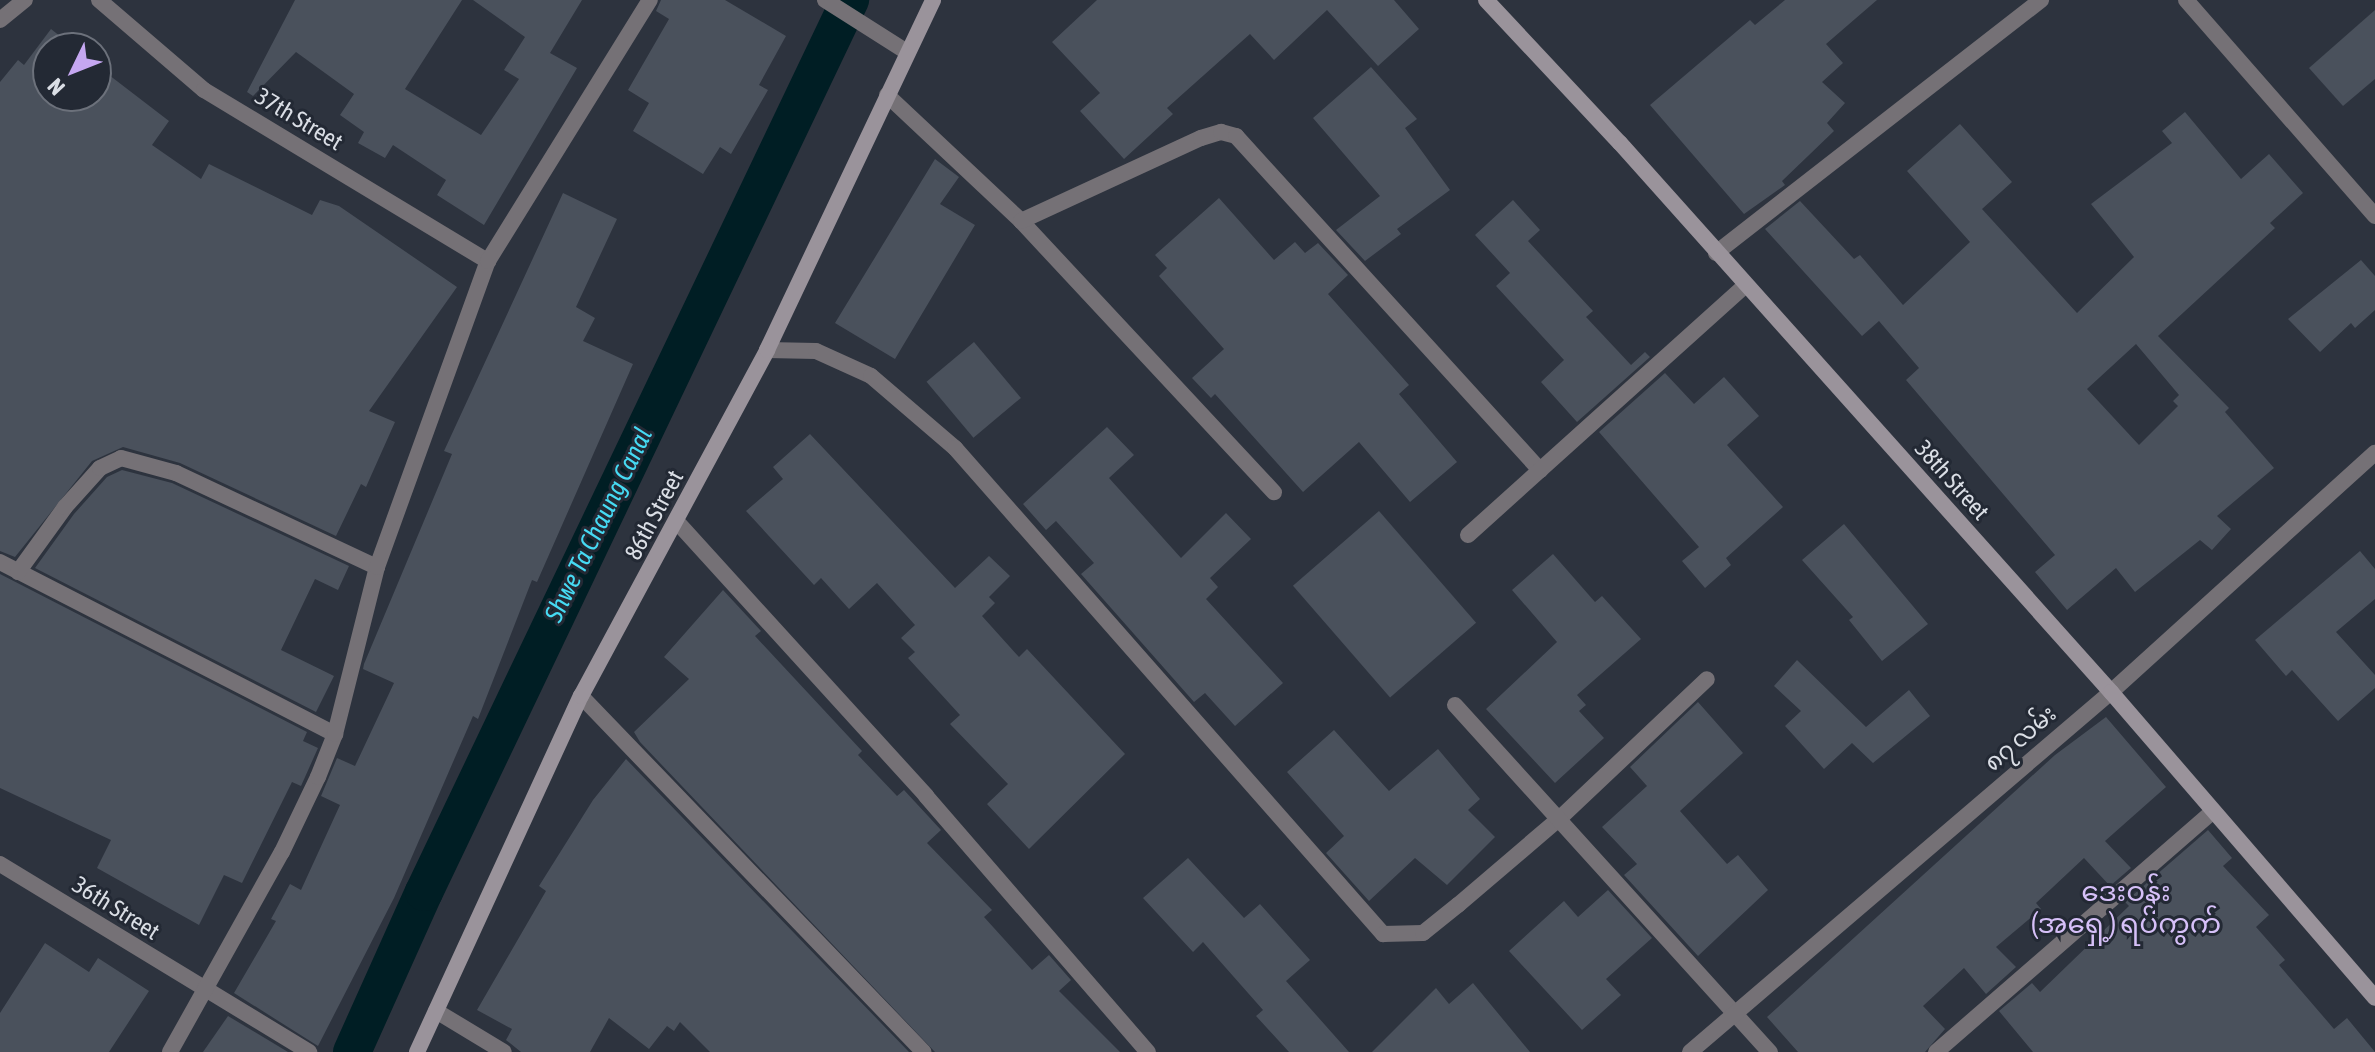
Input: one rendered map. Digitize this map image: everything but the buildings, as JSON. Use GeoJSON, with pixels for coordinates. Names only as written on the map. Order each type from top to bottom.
{"type":"FeatureCollection","features":[{"type":"Feature","properties":{"kind":"main road","name":"86th Street"},"geometry":{"type":"LineString","coordinates":[[417,1052],[581,696],[678,523],[767,350],[933,0]]}},
{"type":"Feature","properties":{"kind":"main road","name":"38th Street"},"geometry":{"type":"LineString","coordinates":[[1486,0],[2111,692],[2375,998]]}},
{"type":"Feature","properties":{"kind":"street"},"geometry":{"type":"LineString","coordinates":[[0,20],[25,0]]}},
{"type":"Feature","properties":{"kind":"street","name":"37th Street"},"geometry":{"type":"LineString","coordinates":[[99,0],[204,90],[488,261]]}},
{"type":"Feature","properties":{"kind":"street"},"geometry":{"type":"LineString","coordinates":[[170,1052],[207,993],[282,852],[335,734],[377,567],[488,261],[650,0]]}},
{"type":"Feature","properties":{"kind":"street"},"geometry":{"type":"LineString","coordinates":[[1716,253],[2041,0]]}},
{"type":"Feature","properties":{"kind":"street"},"geometry":{"type":"LineString","coordinates":[[2186,0],[2375,216]]}},
{"type":"Feature","properties":{"kind":"street"},"geometry":{"type":"LineString","coordinates":[[828,2],[907,52]]}},
{"type":"Feature","properties":{"kind":"street"},"geometry":{"type":"LineString","coordinates":[[887,95],[1021,221],[1274,492]]}},
{"type":"Feature","properties":{"kind":"street"},"geometry":{"type":"LineString","coordinates":[[1021,221],[1201,138],[1221,132],[1236,136],[1540,470]]}},
{"type":"Feature","properties":{"kind":"street"},"geometry":{"type":"LineString","coordinates":[[1468,535],[1745,286]]}},
{"type":"Feature","properties":{"kind":"street"},"geometry":{"type":"LineString","coordinates":[[767,350],[816,351],[871,376],[955,448],[1383,934],[1423,933],[1560,818],[1707,679]]}},
{"type":"Feature","properties":{"kind":"street","name":"၈၇ လမ်း"},"geometry":{"type":"LineString","coordinates":[[1690,1052],[2111,692],[2375,453]]}},
{"type":"Feature","properties":{"kind":"street"},"geometry":{"type":"LineString","coordinates":[[18,572],[100,468],[121,458],[176,473],[377,567]]}},
{"type":"Feature","properties":{"kind":"street"},"geometry":{"type":"LineString","coordinates":[[678,523],[926,796],[1148,1052]]}},
{"type":"Feature","properties":{"kind":"street"},"geometry":{"type":"LineString","coordinates":[[0,562],[335,734]]}},
{"type":"Feature","properties":{"kind":"street"},"geometry":{"type":"LineString","coordinates":[[581,696],[924,1052]]}},
{"type":"Feature","properties":{"kind":"street"},"geometry":{"type":"LineString","coordinates":[[1455,705],[1770,1052]]}},
{"type":"Feature","properties":{"kind":"street"},"geometry":{"type":"LineString","coordinates":[[1936,1052],[2213,811]]}},
{"type":"Feature","properties":{"kind":"street","name":"36th Street"},"geometry":{"type":"LineString","coordinates":[[0,864],[207,993],[309,1052]]}},
{"type":"Feature","properties":{"kind":"street"},"geometry":{"type":"LineString","coordinates":[[436,1011],[504,1052]]}},
{"type":"Feature","properties":{"kind":"waterway","name":"Shwe Ta Chaung Canal"},"geometry":{"type":"LineString","coordinates":[[352,1052],[424,892],[850,0]]}},
{"type":"Feature","properties":{"kind":"district","name":"ဒေးဝန်း (အရှေ့) ရပ်ကွက်"},"geometry":{"type":"Point","coordinates":[2126,907]}}]}
